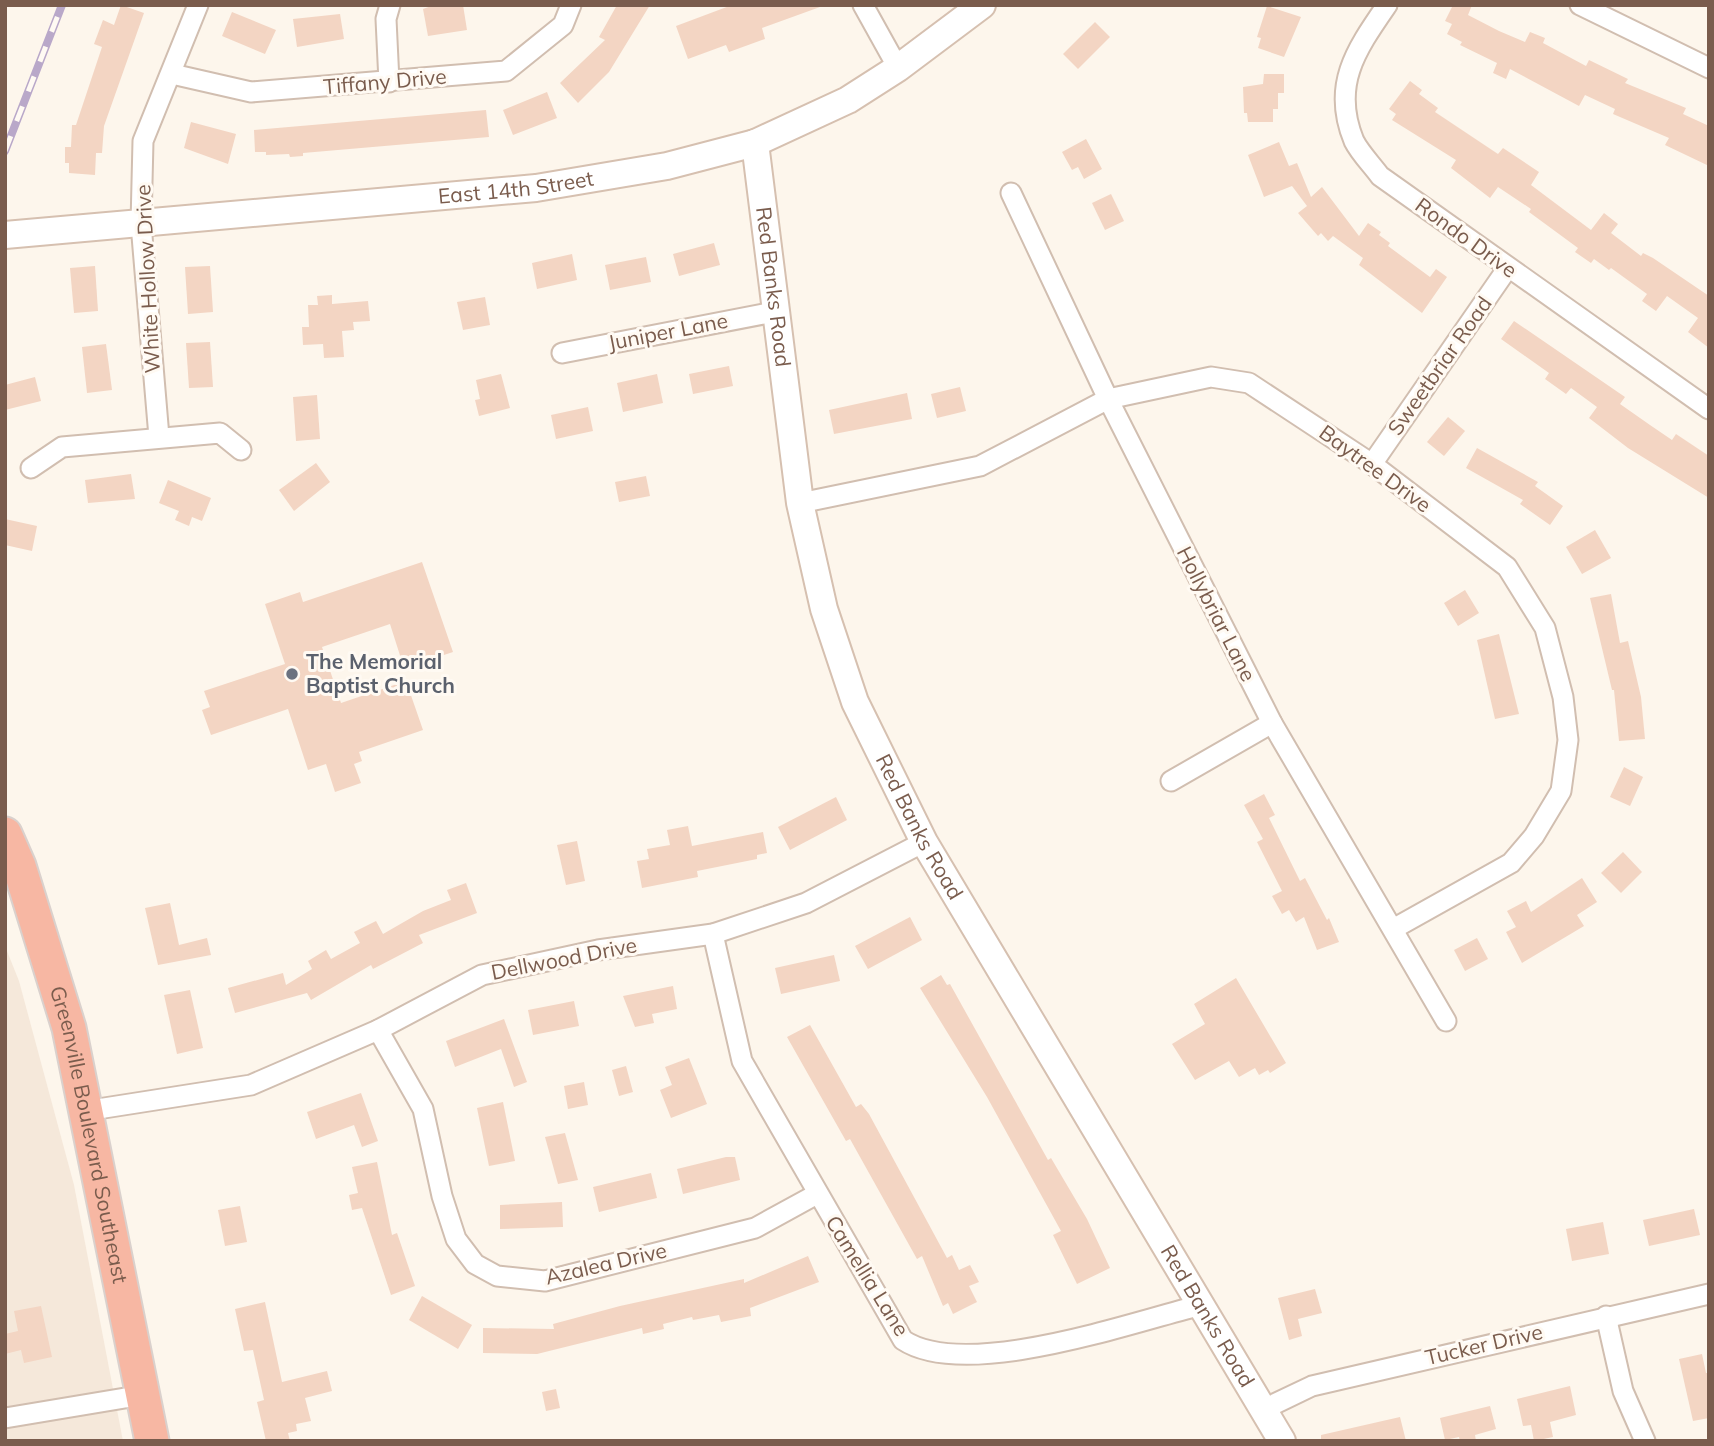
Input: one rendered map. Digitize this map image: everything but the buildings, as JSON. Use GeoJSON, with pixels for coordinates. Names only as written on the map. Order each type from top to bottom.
{"type":"FeatureCollection","features":[{"type":"Feature","properties":{"kind":"highway","name":"Greenville Boulevard Southeast"},"geometry":{"type":"LineString","coordinates":[[5,834],[19,866],[69,1028],[152,1441]]}},
{"type":"Feature","properties":{"kind":"street","name":"White Hollow Drive"},"geometry":{"type":"LineString","coordinates":[[159,438],[141,223],[143,141],[198,5]]}},
{"type":"Feature","properties":{"kind":"street"},"geometry":{"type":"LineString","coordinates":[[389,82],[386,19],[390,5]]}},
{"type":"Feature","properties":{"kind":"street","name":"Tiffany Drive"},"geometry":{"type":"LineString","coordinates":[[172,74],[251,92],[506,71],[563,25],[571,5]]}},
{"type":"Feature","properties":{"kind":"street"},"geometry":{"type":"LineString","coordinates":[[863,5],[898,68]]}},
{"type":"Feature","properties":{"kind":"street","name":"East 14th Street"},"geometry":{"type":"LineString","coordinates":[[5,235],[536,188],[632,173],[755,143],[848,100],[898,68],[982,5]]}},
{"type":"Feature","properties":{"kind":"street","name":"Rondo Drive"},"geometry":{"type":"LineString","coordinates":[[1387,5],[1356,51],[1348,71],[1345,108],[1355,142],[1380,176],[1507,269],[1709,410]]}},
{"type":"Feature","properties":{"kind":"street"},"geometry":{"type":"LineString","coordinates":[[1580,5],[1709,68]]}},
{"type":"Feature","properties":{"kind":"street","name":"Red Banks Road"},"geometry":{"type":"LineString","coordinates":[[755,143],[774,312],[800,503],[824,609],[855,702],[924,842],[1282,1441]]}},
{"type":"Feature","properties":{"kind":"street","name":"Hollybriar Lane"},"geometry":{"type":"LineString","coordinates":[[1010,193],[1108,399],[1272,723],[1446,1021]]}},
{"type":"Feature","properties":{"kind":"street","name":"Sweetbriar Road"},"geometry":{"type":"LineString","coordinates":[[1372,464],[1507,269]]}},
{"type":"Feature","properties":{"kind":"street","name":"Juniper Lane"},"geometry":{"type":"LineString","coordinates":[[562,353],[774,312]]}},
{"type":"Feature","properties":{"kind":"street","name":"Baytree Drive"},"geometry":{"type":"LineString","coordinates":[[800,503],[981,466],[1108,399],[1211,377],[1249,383],[1372,464],[1507,567],[1545,628],[1563,697],[1568,740],[1561,791],[1534,836],[1511,863],[1393,929]]}},
{"type":"Feature","properties":{"kind":"street"},"geometry":{"type":"LineString","coordinates":[[31,468],[62,447],[159,438],[220,433],[241,450]]}},
{"type":"Feature","properties":{"kind":"street"},"geometry":{"type":"LineString","coordinates":[[1171,781],[1272,723]]}},
{"type":"Feature","properties":{"kind":"street","name":"Dellwood Drive"},"geometry":{"type":"LineString","coordinates":[[85,1111],[251,1085],[378,1030],[482,975],[598,950],[713,934],[806,903],[924,842]]}},
{"type":"Feature","properties":{"kind":"street","name":"Camellia Lane"},"geometry":{"type":"LineString","coordinates":[[713,934],[742,1061],[903,1340],[918,1350],[941,1354],[1005,1352],[1201,1305]]}},
{"type":"Feature","properties":{"kind":"street","name":"Azalea Drive"},"geometry":{"type":"LineString","coordinates":[[378,1030],[423,1109],[442,1196],[456,1239],[475,1264],[497,1276],[545,1281],[755,1228],[817,1194]]}},
{"type":"Feature","properties":{"kind":"street","name":"Tucker Drive"},"geometry":{"type":"LineString","coordinates":[[1264,1409],[1312,1386],[1709,1294]]}},
{"type":"Feature","properties":{"kind":"street"},"geometry":{"type":"LineString","coordinates":[[1606,1317],[1623,1391],[1645,1441]]}},
{"type":"Feature","properties":{"kind":"street"},"geometry":{"type":"LineString","coordinates":[[5,1418],[143,1395]]}},
{"type":"Feature","properties":{"kind":"shaded area"},"geometry":{"type":"Polygon","coordinates":[[[5,946],[19,981],[74,1185],[123,1441],[5,1441],[5,946]]]}},
{"type":"Feature","properties":{"kind":"railway"},"geometry":{"type":"LineString","coordinates":[[5,151],[62,5]]}},
{"type":"Feature","properties":{"kind":"place","name":"The Memorial Baptist Church"},"geometry":{"type":"Point","coordinates":[292,674]}}]}
